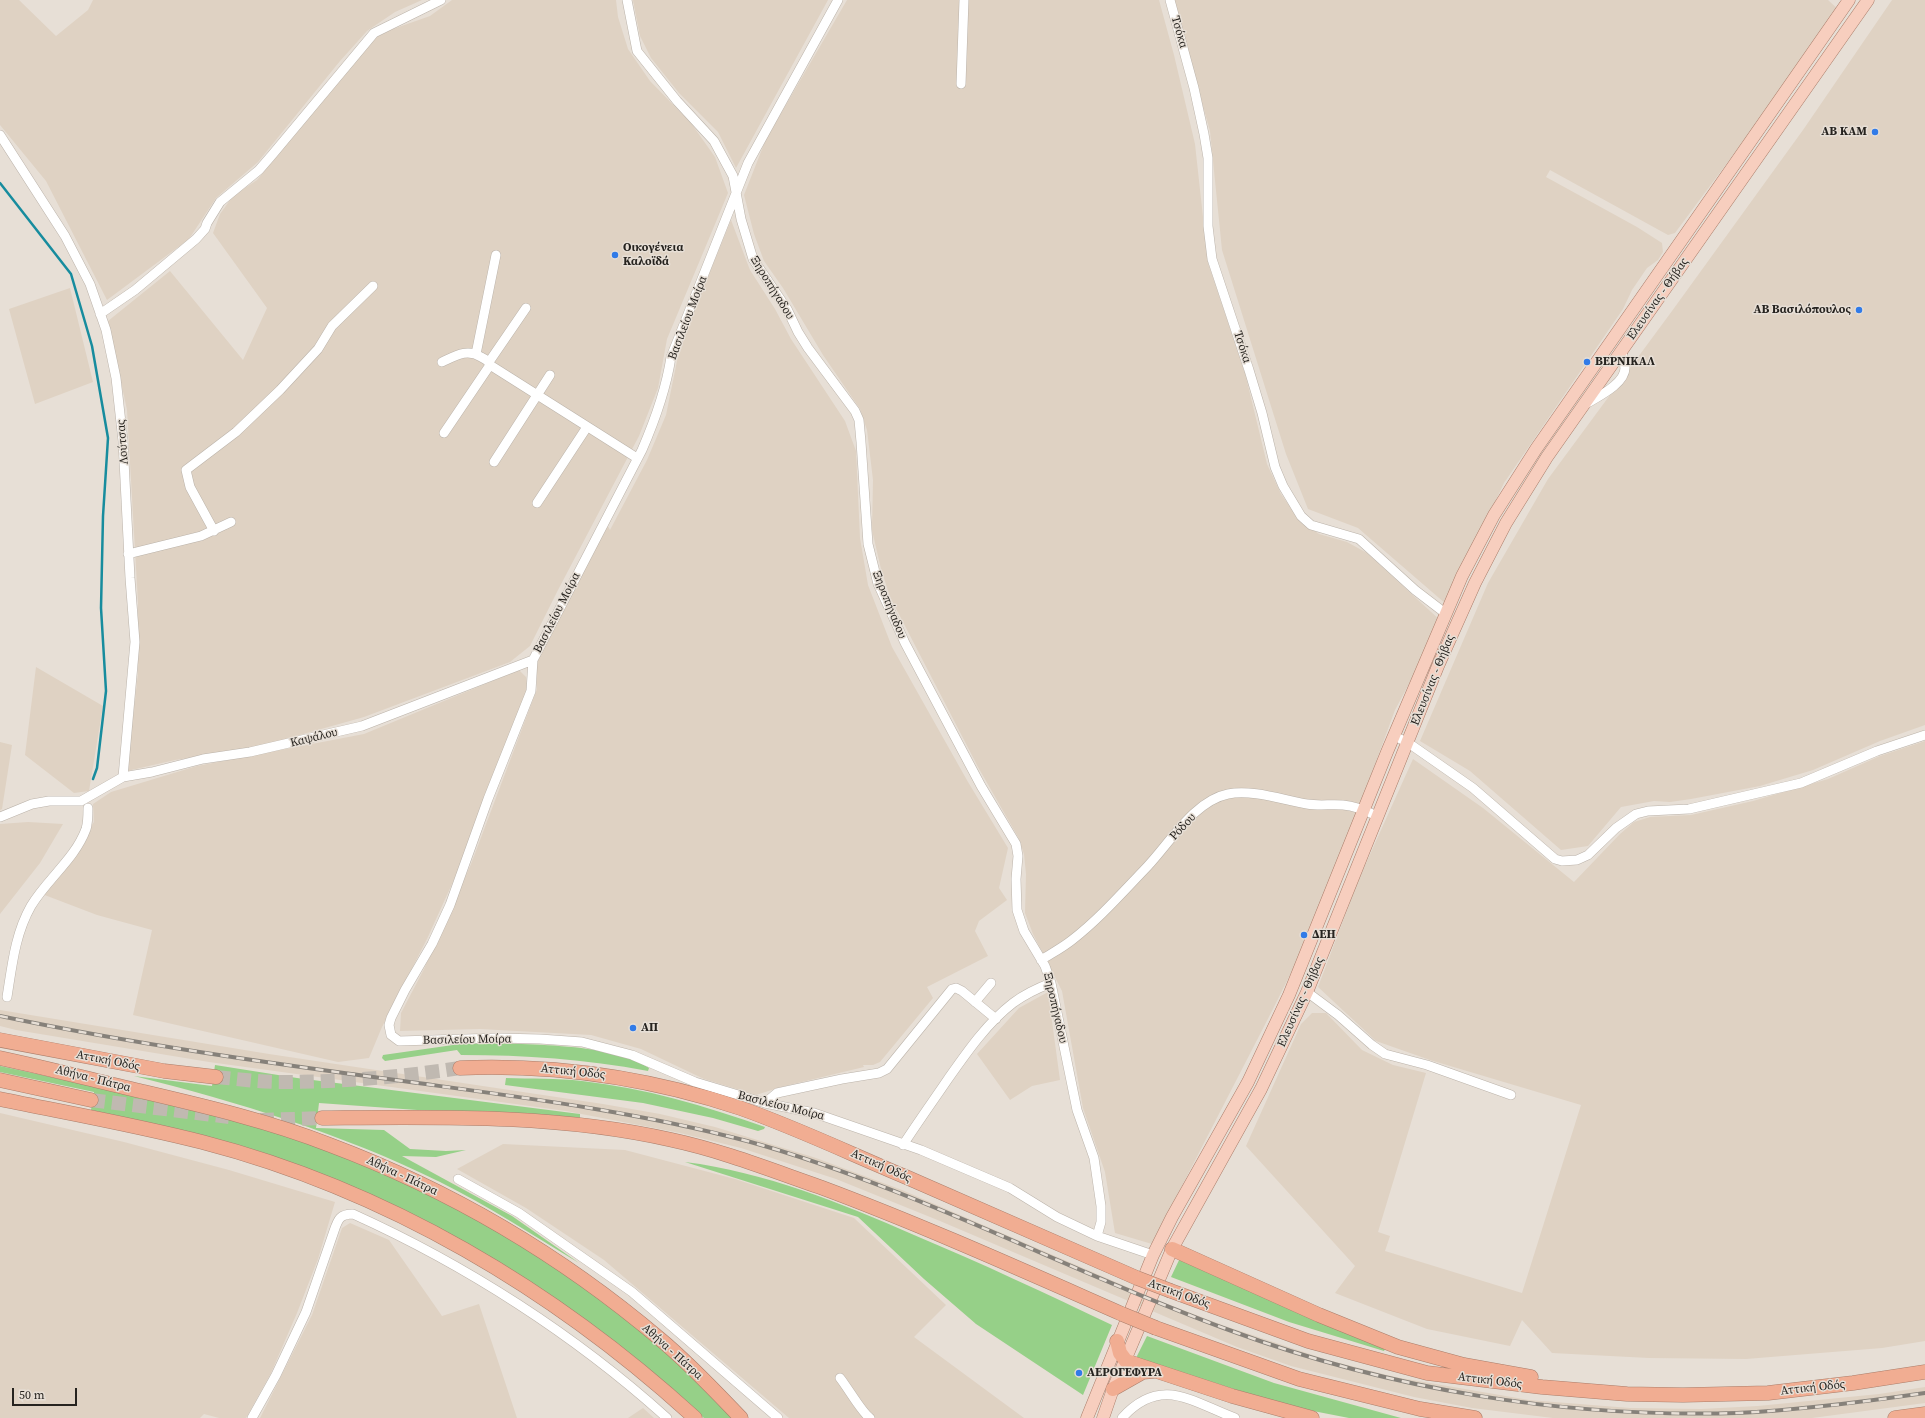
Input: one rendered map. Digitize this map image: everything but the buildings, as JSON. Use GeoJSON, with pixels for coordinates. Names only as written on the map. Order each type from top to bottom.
{"type":"FeatureCollection","features":[{"type":"Feature","properties":{"kind":"highway","name":"Αττική Οδός"},"geometry":{"type":"LineString","coordinates":[[0,1040],[164,1071],[216,1077]]}},
{"type":"Feature","properties":{"kind":"highway","name":"Αθήνα - Πάτρα"},"geometry":{"type":"LineString","coordinates":[[0,1058],[213,1108],[296,1133],[363,1158],[454,1201],[532,1245],[600,1291],[661,1340],[741,1418]]}},
{"type":"Feature","properties":{"kind":"highway","name":"Αττική Οδός"},"geometry":{"type":"LineString","coordinates":[[460,1068],[496,1066],[549,1068],[604,1074],[691,1093],[740,1108],[835,1146],[1137,1278],[1308,1341],[1427,1373],[1565,1390],[1675,1395],[1768,1392],[1853,1383],[1925,1372]]}},
{"type":"Feature","properties":{"kind":"highway"},"geometry":{"type":"LineString","coordinates":[[0,1080],[91,1100]]}},
{"type":"Feature","properties":{"kind":"highway"},"geometry":{"type":"LineString","coordinates":[[0,1099],[130,1125],[204,1142],[284,1168],[381,1208],[476,1256],[545,1299],[615,1349],[695,1418]]}},
{"type":"Feature","properties":{"kind":"highway"},"geometry":{"type":"LineString","coordinates":[[322,1118],[418,1117],[529,1120],[601,1127],[673,1140],[746,1160],[882,1210],[1156,1328],[1299,1379],[1420,1409],[1475,1418]]}},
{"type":"Feature","properties":{"kind":"highway"},"geometry":{"type":"LineString","coordinates":[[1172,1249],[1319,1315],[1398,1347],[1464,1365],[1543,1380],[1565,1390]]}},
{"type":"Feature","properties":{"kind":"highway"},"geometry":{"type":"LineString","coordinates":[[661,1340],[725,1392],[752,1418]]}},
{"type":"Feature","properties":{"kind":"highway"},"geometry":{"type":"LineString","coordinates":[[1117,1341],[1120,1353],[1126,1361],[1277,1410],[1312,1418]]}},
{"type":"Feature","properties":{"kind":"highway"},"geometry":{"type":"LineString","coordinates":[[1114,1389],[1143,1372],[1155,1371]]}},
{"type":"Feature","properties":{"kind":"highway"},"geometry":{"type":"LineString","coordinates":[[1895,1418],[1925,1414]]}},
{"type":"Feature","properties":{"kind":"main road","name":"Ελευσίνας - Θήβας"},"geometry":{"type":"LineString","coordinates":[[1087,1418],[1153,1255],[1172,1217],[1248,1082],[1292,988],[1445,613],[1478,544],[1519,474],[1849,0]]}},
{"type":"Feature","properties":{"kind":"main road","name":"Ελευσίνας - Θήβας"},"geometry":{"type":"LineString","coordinates":[[1103,1418],[1172,1249],[1261,1089],[1307,992],[1457,621],[1490,552],[1530,483],[1868,0]]}},
{"type":"Feature","properties":{"kind":"main road"},"geometry":{"type":"LineString","coordinates":[[1153,1255],[1172,1249]]}},
{"type":"Feature","properties":{"kind":"street"},"geometry":{"type":"LineString","coordinates":[[100,314],[135,290],[196,239],[205,229],[206,223],[220,202],[259,170],[374,33],[441,0]]}},
{"type":"Feature","properties":{"kind":"street","name":"Ξηροπήγαδου"},"geometry":{"type":"LineString","coordinates":[[626,0],[637,51],[677,101],[714,141],[733,176],[741,219],[754,259],[787,310],[808,348],[855,411],[859,420],[868,544],[878,584],[905,643],[942,714],[1016,844],[1018,856],[1016,879],[1017,910],[1024,931],[1041,960],[1051,983],[1077,1110],[1094,1158],[1101,1206],[1101,1222],[1098,1236]]}},
{"type":"Feature","properties":{"kind":"street","name":"Βασιλείου Μοίρα"},"geometry":{"type":"LineString","coordinates":[[838,0],[762,138],[736,192],[725,224],[671,357],[664,393],[652,426],[533,660],[531,691],[488,799],[450,905],[432,944],[395,1008],[389,1025],[391,1035],[399,1041],[498,1038],[582,1042],[632,1055],[695,1082],[765,1103],[814,1113],[903,1144],[987,1177],[1010,1188],[1057,1217],[1098,1236],[1153,1255]]}},
{"type":"Feature","properties":{"kind":"street"},"geometry":{"type":"LineString","coordinates":[[961,84],[964,0]]}},
{"type":"Feature","properties":{"kind":"street","name":"Τσόκα"},"geometry":{"type":"LineString","coordinates":[[1170,0],[1194,88],[1208,158],[1208,226],[1212,259],[1249,370],[1262,413],[1275,467],[1283,486],[1295,507],[1311,525],[1359,539],[1415,590],[1445,613]]}},
{"type":"Feature","properties":{"kind":"street","name":"Λούτσας"},"geometry":{"type":"LineString","coordinates":[[0,135],[65,236],[96,298],[106,330],[121,410],[128,554],[135,642],[123,777]]}},
{"type":"Feature","properties":{"kind":"street"},"geometry":{"type":"LineString","coordinates":[[476,354],[496,255]]}},
{"type":"Feature","properties":{"kind":"street"},"geometry":{"type":"LineString","coordinates":[[214,531],[190,487],[186,470],[236,432],[280,390],[314,355],[332,326],[373,286]]}},
{"type":"Feature","properties":{"kind":"street"},"geometry":{"type":"LineString","coordinates":[[444,433],[526,308]]}},
{"type":"Feature","properties":{"kind":"street"},"geometry":{"type":"LineString","coordinates":[[442,362],[463,352],[476,354],[537,395],[637,458]]}},
{"type":"Feature","properties":{"kind":"street"},"geometry":{"type":"LineString","coordinates":[[494,462],[550,375]]}},
{"type":"Feature","properties":{"kind":"street"},"geometry":{"type":"LineString","coordinates":[[537,503],[587,427]]}},
{"type":"Feature","properties":{"kind":"street"},"geometry":{"type":"LineString","coordinates":[[128,554],[201,536],[231,522]]}},
{"type":"Feature","properties":{"kind":"street","name":"Καψάλου"},"geometry":{"type":"LineString","coordinates":[[0,817],[32,804],[50,801],[81,801],[123,777],[152,772],[203,758],[250,752],[362,726],[533,660]]}},
{"type":"Feature","properties":{"kind":"street"},"geometry":{"type":"LineString","coordinates":[[1394,736],[1407,742],[1473,788],[1555,859],[1562,861],[1578,860],[1588,855],[1616,828],[1636,814],[1648,811],[1689,809],[1801,783],[1876,751],[1925,735]]}},
{"type":"Feature","properties":{"kind":"street","name":"Ρόδου"},"geometry":{"type":"LineString","coordinates":[[1041,960],[1062,947],[1087,928],[1145,869],[1195,813],[1220,796],[1240,793],[1269,796],[1320,805],[1344,805],[1365,810],[1377,816]]}},
{"type":"Feature","properties":{"kind":"street"},"geometry":{"type":"LineString","coordinates":[[7,997],[14,954],[23,923],[43,888],[78,845],[86,828],[88,808]]}},
{"type":"Feature","properties":{"kind":"street"},"geometry":{"type":"LineString","coordinates":[[975,1002],[991,983]]}},
{"type":"Feature","properties":{"kind":"street"},"geometry":{"type":"LineString","coordinates":[[903,1144],[923,1113],[961,1061],[996,1019],[1013,1003],[1034,990],[1051,983]]}},
{"type":"Feature","properties":{"kind":"street"},"geometry":{"type":"LineString","coordinates":[[765,1103],[777,1093],[819,1083],[883,1072],[891,1065],[952,989],[956,988],[962,991],[996,1019]]}},
{"type":"Feature","properties":{"kind":"street"},"geometry":{"type":"LineString","coordinates":[[1307,992],[1338,1015],[1372,1045],[1385,1054],[1427,1065],[1511,1095]]}},
{"type":"Feature","properties":{"kind":"street"},"geometry":{"type":"LineString","coordinates":[[458,1179],[519,1213],[632,1292],[778,1418]]}},
{"type":"Feature","properties":{"kind":"street"},"geometry":{"type":"LineString","coordinates":[[252,1418],[276,1375],[306,1312],[339,1218],[344,1214],[353,1214],[426,1250],[503,1296],[591,1356],[667,1418]]}},
{"type":"Feature","properties":{"kind":"street"},"geometry":{"type":"LineString","coordinates":[[840,1378],[854,1395],[864,1414],[870,1418]]}},
{"type":"Feature","properties":{"kind":"street"},"geometry":{"type":"LineString","coordinates":[[1122,1418],[1133,1406],[1160,1394],[1173,1394],[1235,1418]]}},
{"type":"Feature","properties":{"kind":"shaded area"},"geometry":{"type":"Polygon","coordinates":[[[0,0],[19,0],[56,36],[88,10],[93,0],[422,0],[395,12],[367,31],[340,61],[258,162],[216,198],[189,239],[107,300],[46,181],[0,125],[0,0]]]}},
{"type":"Feature","properties":{"kind":"shaded area"},"geometry":{"type":"Polygon","coordinates":[[[452,0],[616,0],[618,17],[628,49],[650,81],[691,123],[715,157],[728,193],[667,339],[658,388],[639,436],[530,646],[510,662],[364,717],[250,749],[175,760],[127,771],[138,673],[138,602],[127,410],[108,321],[170,271],[243,360],[267,308],[213,233],[220,214],[233,196],[257,180],[376,35],[430,16],[452,0]]]}},
{"type":"Feature","properties":{"kind":"shaded area"},"geometry":{"type":"Polygon","coordinates":[[[633,0],[828,0],[736,168],[718,132],[679,93],[651,58],[640,36],[633,0]]]}},
{"type":"Feature","properties":{"kind":"shaded area"},"geometry":{"type":"Polygon","coordinates":[[[847,0],[1159,0],[1174,55],[1195,144],[1208,263],[1245,373],[1267,464],[1281,494],[1298,518],[1319,534],[1347,542],[1367,553],[1442,622],[1395,710],[1364,794],[1352,850],[1274,1007],[1152,1244],[1115,1233],[1105,1172],[1083,1108],[1062,991],[1033,934],[1025,913],[1026,874],[1024,854],[1018,837],[978,767],[890,597],[881,569],[872,530],[873,480],[867,430],[860,409],[823,355],[783,288],[764,261],[754,234],[744,195],[766,139],[847,0]]]}},
{"type":"Feature","properties":{"kind":"shaded area"},"geometry":{"type":"Polygon","coordinates":[[[1173,0],[1828,0],[1840,11],[1675,233],[1668,235],[1550,170],[1546,177],[1637,227],[1662,243],[1663,252],[1658,260],[1647,268],[1632,290],[1623,309],[1504,483],[1446,604],[1358,528],[1308,509],[1286,454],[1222,250],[1210,131],[1173,0]]]}},
{"type":"Feature","properties":{"kind":"shaded area"},"geometry":{"type":"Polygon","coordinates":[[[1892,0],[1925,0],[1925,725],[1880,741],[1813,770],[1760,786],[1691,799],[1670,802],[1654,801],[1621,807],[1588,846],[1561,850],[1470,771],[1420,741],[1488,583],[1548,479],[1803,130],[1892,0]]]}},
{"type":"Feature","properties":{"kind":"shaded area"},"geometry":{"type":"Polygon","coordinates":[[[731,220],[750,270],[775,309],[791,339],[845,421],[856,451],[860,538],[868,585],[892,647],[968,782],[1008,848],[999,888],[1007,900],[979,921],[975,931],[988,956],[927,987],[933,998],[880,1062],[873,1065],[863,1065],[864,1067],[781,1087],[756,1095],[704,1079],[641,1049],[591,1035],[480,1029],[400,1031],[401,1013],[424,969],[471,864],[537,689],[537,663],[554,625],[606,523],[610,530],[647,460],[666,415],[677,361],[690,321],[731,220]]]}},
{"type":"Feature","properties":{"kind":"shaded area"},"geometry":{"type":"Polygon","coordinates":[[[70,288],[93,382],[35,404],[9,309],[70,288]]]}},
{"type":"Feature","properties":{"kind":"shaded area"},"geometry":{"type":"Polygon","coordinates":[[[36,667],[103,706],[89,791],[74,793],[25,755],[36,667]]]}},
{"type":"Feature","properties":{"kind":"shaded area"},"geometry":{"type":"Polygon","coordinates":[[[519,670],[526,677],[527,690],[467,851],[427,939],[382,1027],[369,1058],[338,1062],[133,1015],[152,930],[97,915],[42,894],[94,822],[93,804],[111,792],[197,766],[364,734],[519,670]]]}},
{"type":"Feature","properties":{"kind":"shaded area"},"geometry":{"type":"Polygon","coordinates":[[[1925,741],[1925,1341],[1882,1348],[1746,1359],[1649,1358],[1552,1353],[1522,1320],[1510,1346],[1427,1329],[1335,1293],[1355,1266],[1246,1146],[1301,1024],[1312,1013],[1326,1013],[1362,1050],[1393,1065],[1426,1073],[1378,1232],[1390,1236],[1385,1251],[1522,1293],[1581,1105],[1430,1060],[1376,1041],[1318,987],[1358,881],[1413,759],[1483,808],[1574,882],[1620,834],[1634,822],[1650,817],[1691,815],[1753,801],[1828,779],[1880,756],[1925,741]]]}},
{"type":"Feature","properties":{"kind":"shaded area"},"geometry":{"type":"Polygon","coordinates":[[[0,742],[12,745],[2,809],[0,810],[0,742]]]}},
{"type":"Feature","properties":{"kind":"shaded area"},"geometry":{"type":"Polygon","coordinates":[[[28,822],[63,824],[40,863],[0,914],[0,824],[28,822]]]}},
{"type":"Feature","properties":{"kind":"shaded area"},"geometry":{"type":"Polygon","coordinates":[[[1048,992],[1060,1080],[1032,1086],[1010,1100],[977,1054],[1019,1008],[1048,992]]]}},
{"type":"Feature","properties":{"kind":"shaded area"},"geometry":{"type":"Polygon","coordinates":[[[0,1010],[269,1054],[603,1104],[660,1114],[715,1127],[816,1158],[902,1190],[1162,1302],[1225,1326],[1328,1360],[1395,1377],[1529,1400],[1630,1408],[1701,1409],[1758,1406],[1879,1394],[1925,1387],[1925,1403],[1812,1418],[1553,1418],[1472,1408],[1414,1397],[1291,1366],[1237,1347],[940,1221],[836,1179],[741,1148],[680,1133],[566,1111],[209,1062],[16,1030],[0,1026],[0,1010]]]}},
{"type":"Feature","properties":{"kind":"shaded area"},"geometry":{"type":"Polygon","coordinates":[[[0,1113],[124,1142],[229,1170],[335,1202],[318,1259],[297,1313],[271,1373],[246,1418],[219,1418],[204,1414],[200,1418],[0,1418],[0,1113]]]}},
{"type":"Feature","properties":{"kind":"shaded area"},"geometry":{"type":"Polygon","coordinates":[[[503,1144],[625,1150],[735,1179],[854,1218],[946,1305],[914,1337],[1024,1418],[789,1418],[604,1260],[526,1208],[457,1169],[503,1144]]]}},
{"type":"Feature","properties":{"kind":"shaded area"},"geometry":{"type":"Polygon","coordinates":[[[350,1223],[389,1240],[442,1316],[479,1304],[517,1418],[260,1418],[312,1315],[342,1228],[350,1223]]]}},
{"type":"Feature","properties":{"kind":"shaded area"},"geometry":{"type":"Polygon","coordinates":[[[643,1408],[654,1418],[628,1418],[643,1408]]]}},
{"type":"Feature","properties":{"kind":"green space"},"geometry":{"type":"Polygon","coordinates":[[[467,1043],[535,1044],[588,1049],[612,1053],[633,1060],[649,1068],[648,1071],[601,1063],[555,1058],[461,1055],[457,1050],[385,1061],[382,1058],[383,1055],[467,1043]]]}},
{"type":"Feature","properties":{"kind":"green space"},"geometry":{"type":"Polygon","coordinates":[[[215,1065],[297,1078],[580,1114],[580,1118],[459,1113],[319,1103],[316,1128],[384,1130],[410,1149],[446,1151],[466,1150],[436,1157],[402,1156],[512,1216],[579,1263],[458,1191],[366,1149],[328,1134],[251,1108],[134,1076],[212,1086],[215,1065]]]}},
{"type":"Feature","properties":{"kind":"green space"},"geometry":{"type":"Polygon","coordinates":[[[0,1066],[183,1107],[263,1128],[344,1157],[440,1200],[532,1252],[576,1281],[618,1312],[668,1354],[733,1418],[704,1418],[642,1363],[582,1317],[515,1273],[445,1232],[130,1119],[91,1110],[94,1092],[0,1072],[0,1066]]]}},
{"type":"Feature","properties":{"kind":"green space"},"geometry":{"type":"Polygon","coordinates":[[[506,1078],[573,1080],[629,1088],[697,1105],[765,1127],[764,1129],[758,1131],[713,1118],[643,1103],[505,1085],[506,1078]]]}},
{"type":"Feature","properties":{"kind":"green space"},"geometry":{"type":"Polygon","coordinates":[[[685,1162],[744,1173],[831,1200],[964,1257],[1112,1325],[1083,1395],[976,1324],[924,1279],[858,1217],[685,1162]]]}},
{"type":"Feature","properties":{"kind":"green space"},"geometry":{"type":"Polygon","coordinates":[[[1180,1258],[1386,1346],[1384,1351],[1289,1322],[1171,1277],[1180,1258]]]}},
{"type":"Feature","properties":{"kind":"green space"},"geometry":{"type":"Polygon","coordinates":[[[1147,1336],[1274,1383],[1401,1418],[1349,1418],[1308,1410],[1262,1398],[1136,1358],[1147,1336]]]}},
{"type":"Feature","properties":{"kind":"waterway"},"geometry":{"type":"LineString","coordinates":[[0,183],[71,274],[92,346],[108,438],[103,516],[101,608],[106,691],[97,768],[93,779]]}},
{"type":"Feature","properties":{"kind":"tunnel"},"geometry":{"type":"LineString","coordinates":[[216,1077],[272,1082],[303,1082],[416,1074],[460,1068]]}},
{"type":"Feature","properties":{"kind":"tunnel"},"geometry":{"type":"LineString","coordinates":[[91,1100],[229,1117]]}},
{"type":"Feature","properties":{"kind":"tunnel"},"geometry":{"type":"LineString","coordinates":[[260,1120],[322,1118]]}},
{"type":"Feature","properties":{"kind":"railway"},"geometry":{"type":"LineString","coordinates":[[0,1016],[201,1052],[576,1106],[705,1130],[809,1160],[870,1182],[930,1205],[1109,1282],[1229,1330],[1290,1351],[1352,1369],[1415,1384],[1479,1396],[1543,1405],[1607,1411],[1672,1413],[1737,1413],[1784,1410],[1925,1393]]}},
{"type":"Feature","properties":{"kind":"place","name":"ΑΒ ΚΑΜ"},"geometry":{"type":"Point","coordinates":[1875,132]}},
{"type":"Feature","properties":{"kind":"place","name":"Οικογένεια Καλοϊδά"},"geometry":{"type":"Point","coordinates":[615,255]}},
{"type":"Feature","properties":{"kind":"place","name":"ΑΒ Βασιλόπουλος"},"geometry":{"type":"Point","coordinates":[1859,310]}},
{"type":"Feature","properties":{"kind":"place","name":"ΒΕΡΝΙΚΑΛ"},"geometry":{"type":"Point","coordinates":[1587,362]}},
{"type":"Feature","properties":{"kind":"place","name":"ΔΕΗ"},"geometry":{"type":"Point","coordinates":[1304,935]}},
{"type":"Feature","properties":{"kind":"place","name":"ΑΠ"},"geometry":{"type":"Point","coordinates":[633,1028]}},
{"type":"Feature","properties":{"kind":"place","name":"ΑΕΡΟΓΕΦΥΡΑ"},"geometry":{"type":"Point","coordinates":[1079,1373]}}]}
